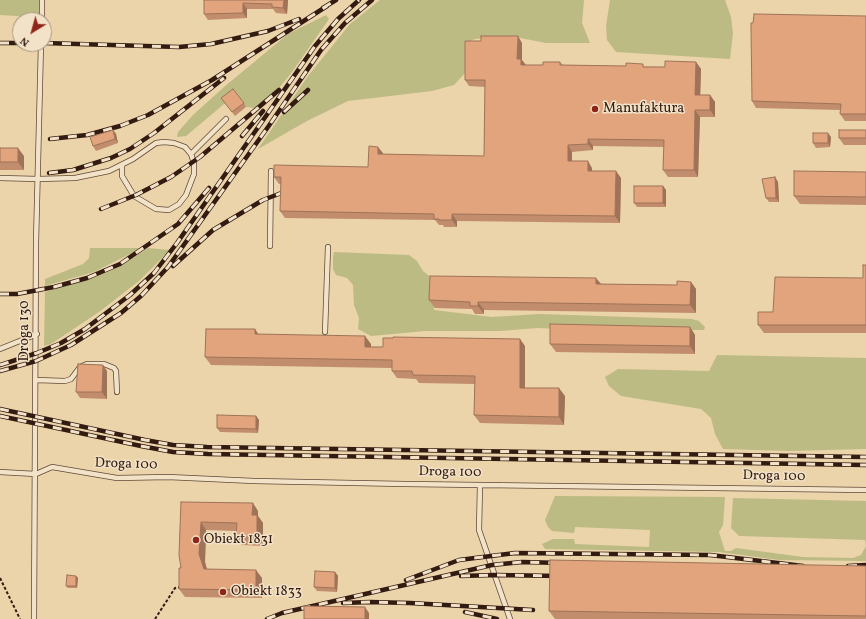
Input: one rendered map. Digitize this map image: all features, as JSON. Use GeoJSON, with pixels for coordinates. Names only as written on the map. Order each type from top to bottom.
{"type":"FeatureCollection","features":[{"type":"Feature","properties":{"kind":"lane"},"geometry":{"type":"LineString","coordinates":[[42,0],[42,12]]}},
{"type":"Feature","properties":{"kind":"lane","name":"Droga 130"},"geometry":{"type":"LineString","coordinates":[[34,619],[38,179],[41,52]]}},
{"type":"Feature","properties":{"kind":"lane"},"geometry":{"type":"LineString","coordinates":[[191,154],[226,119]]}},
{"type":"Feature","properties":{"kind":"lane"},"geometry":{"type":"LineString","coordinates":[[0,178],[76,178],[109,171],[122,165],[156,143],[164,142],[174,143],[185,147],[191,154],[194,163],[192,183],[186,195],[179,204],[168,210],[156,209],[134,196],[122,176],[122,165]]}},
{"type":"Feature","properties":{"kind":"lane"},"geometry":{"type":"LineString","coordinates":[[270,246],[271,171]]}},
{"type":"Feature","properties":{"kind":"lane"},"geometry":{"type":"LineString","coordinates":[[325,332],[328,247]]}},
{"type":"Feature","properties":{"kind":"lane"},"geometry":{"type":"LineString","coordinates":[[0,348],[37,334]]}},
{"type":"Feature","properties":{"kind":"lane"},"geometry":{"type":"LineString","coordinates":[[36,380],[65,381],[71,379],[80,367],[87,364],[104,364],[114,368],[116,372],[118,392]]}},
{"type":"Feature","properties":{"kind":"lane","name":"Droga 100"},"geometry":{"type":"LineString","coordinates":[[36,474],[52,466],[117,478],[866,490]]}},
{"type":"Feature","properties":{"kind":"lane"},"geometry":{"type":"LineString","coordinates":[[0,472],[36,474]]}},
{"type":"Feature","properties":{"kind":"lane"},"geometry":{"type":"LineString","coordinates":[[480,485],[479,530],[510,619]]}},
{"type":"Feature","properties":{"kind":"path"},"geometry":{"type":"LineString","coordinates":[[0,578],[20,619]]}},
{"type":"Feature","properties":{"kind":"path"},"geometry":{"type":"LineString","coordinates":[[155,619],[176,588],[185,587]]}},
{"type":"Feature","properties":{"kind":"shaded area"},"geometry":{"type":"Polygon","coordinates":[[[0,0],[39,0],[39,12],[12,12],[12,16],[0,15],[0,0]]]}},
{"type":"Feature","properties":{"kind":"shaded area"},"geometry":{"type":"Polygon","coordinates":[[[380,0],[584,0],[582,23],[590,43],[546,43],[510,36],[475,39],[467,43],[465,73],[454,85],[432,91],[348,101],[307,121],[258,149],[308,76],[350,24],[380,0]]]}},
{"type":"Feature","properties":{"kind":"shaded area"},"geometry":{"type":"Polygon","coordinates":[[[610,0],[725,0],[731,17],[733,33],[730,59],[616,52],[607,40],[606,26],[610,0]]]}},
{"type":"Feature","properties":{"kind":"shaded area"},"geometry":{"type":"Polygon","coordinates":[[[326,15],[329,19],[292,72],[280,87],[255,108],[246,107],[236,94],[186,136],[177,137],[178,132],[193,115],[288,34],[326,15]]]}},
{"type":"Feature","properties":{"kind":"shaded area"},"geometry":{"type":"Polygon","coordinates":[[[90,248],[142,248],[94,272],[45,286],[45,279],[83,264],[89,258],[90,248]]]}},
{"type":"Feature","properties":{"kind":"shaded area"},"geometry":{"type":"Polygon","coordinates":[[[148,248],[170,250],[139,281],[99,312],[51,344],[44,346],[45,292],[95,277],[119,267],[148,248]]]}},
{"type":"Feature","properties":{"kind":"shaded area"},"geometry":{"type":"Polygon","coordinates":[[[334,252],[409,255],[417,261],[423,271],[434,280],[434,310],[492,317],[539,314],[692,319],[699,321],[705,327],[704,330],[577,330],[538,328],[500,331],[425,331],[371,336],[358,329],[359,318],[354,305],[353,285],[347,278],[336,275],[333,269],[334,252]]]}},
{"type":"Feature","properties":{"kind":"shaded area"},"geometry":{"type":"Polygon","coordinates":[[[717,355],[866,358],[866,449],[789,451],[723,449],[715,434],[711,418],[701,409],[621,396],[609,386],[605,377],[618,369],[709,371],[717,355]]]}},
{"type":"Feature","properties":{"kind":"shaded area"},"geometry":{"type":"Polygon","coordinates":[[[555,496],[725,497],[723,525],[719,532],[725,551],[731,551],[736,548],[803,557],[853,558],[861,555],[866,546],[866,561],[779,560],[719,552],[545,549],[542,544],[553,539],[574,539],[575,544],[649,547],[650,530],[575,527],[574,533],[552,531],[548,527],[545,520],[555,496]]]}},
{"type":"Feature","properties":{"kind":"shaded area"},"geometry":{"type":"Polygon","coordinates":[[[733,498],[866,501],[866,546],[865,540],[739,536],[731,528],[733,498]]]}},
{"type":"Feature","properties":{"kind":"building"},"geometry":{"type":"Polygon","coordinates":[[[204,0],[284,0],[283,8],[272,7],[272,4],[243,3],[243,13],[204,14],[204,0]]]}},
{"type":"Feature","properties":{"kind":"building"},"geometry":{"type":"Polygon","coordinates":[[[754,14],[866,16],[866,114],[840,114],[841,104],[752,101],[751,23],[753,23],[754,14]]]}},
{"type":"Feature","properties":{"kind":"building"},"geometry":{"type":"Polygon","coordinates":[[[481,36],[518,36],[517,59],[521,59],[521,65],[543,65],[543,62],[560,62],[560,65],[626,66],[626,63],[643,64],[643,67],[665,67],[665,61],[696,62],[695,95],[710,95],[710,110],[695,110],[694,170],[663,170],[664,140],[588,139],[588,144],[568,145],[568,161],[588,161],[588,171],[616,171],[615,216],[452,214],[452,220],[439,220],[434,219],[434,214],[280,211],[281,177],[274,177],[274,165],[368,167],[369,146],[378,147],[378,154],[484,156],[485,80],[465,80],[465,41],[481,41],[481,36]]]}},
{"type":"Feature","properties":{"kind":"building"},"geometry":{"type":"Polygon","coordinates":[[[233,89],[244,103],[232,112],[221,98],[233,89]]]}},
{"type":"Feature","properties":{"kind":"building"},"geometry":{"type":"Polygon","coordinates":[[[113,130],[115,139],[93,146],[90,137],[113,130]]]}},
{"type":"Feature","properties":{"kind":"building"},"geometry":{"type":"Polygon","coordinates":[[[839,130],[866,130],[866,138],[839,138],[839,130]]]}},
{"type":"Feature","properties":{"kind":"building"},"geometry":{"type":"Polygon","coordinates":[[[813,133],[828,133],[828,143],[813,143],[813,133]]]}},
{"type":"Feature","properties":{"kind":"building"},"geometry":{"type":"Polygon","coordinates":[[[0,148],[18,148],[18,162],[0,162],[0,148]]]}},
{"type":"Feature","properties":{"kind":"building"},"geometry":{"type":"Polygon","coordinates":[[[794,171],[866,172],[866,197],[794,196],[794,171]]]}},
{"type":"Feature","properties":{"kind":"building"},"geometry":{"type":"Polygon","coordinates":[[[775,177],[776,198],[766,198],[762,179],[775,177]]]}},
{"type":"Feature","properties":{"kind":"building"},"geometry":{"type":"Polygon","coordinates":[[[634,186],[663,186],[663,203],[634,203],[634,186]]]}},
{"type":"Feature","properties":{"kind":"building"},"geometry":{"type":"Polygon","coordinates":[[[863,265],[866,265],[866,325],[758,325],[758,312],[773,312],[775,277],[863,278],[863,265]]]}},
{"type":"Feature","properties":{"kind":"building"},"geometry":{"type":"Polygon","coordinates":[[[430,276],[596,278],[596,284],[677,285],[677,281],[691,282],[690,305],[478,302],[478,306],[470,306],[470,302],[429,300],[430,276]]]}},
{"type":"Feature","properties":{"kind":"building"},"geometry":{"type":"Polygon","coordinates":[[[550,324],[690,327],[690,346],[550,344],[550,324]]]}},
{"type":"Feature","properties":{"kind":"building"},"geometry":{"type":"Polygon","coordinates":[[[206,329],[255,329],[255,334],[365,336],[365,347],[383,347],[383,338],[393,337],[520,339],[520,388],[559,388],[559,417],[474,415],[475,376],[413,375],[412,371],[392,371],[392,360],[205,357],[206,329]]]}},
{"type":"Feature","properties":{"kind":"building"},"geometry":{"type":"Polygon","coordinates":[[[78,364],[103,365],[102,392],[76,392],[78,364]]]}},
{"type":"Feature","properties":{"kind":"building"},"geometry":{"type":"Polygon","coordinates":[[[217,415],[256,416],[256,429],[217,428],[217,415]]]}},
{"type":"Feature","properties":{"kind":"building"},"geometry":{"type":"Polygon","coordinates":[[[181,502],[253,503],[252,515],[257,515],[257,537],[236,537],[237,523],[201,522],[199,554],[204,569],[256,570],[256,590],[179,589],[179,568],[181,568],[179,555],[181,502]]]}},
{"type":"Feature","properties":{"kind":"building"},"geometry":{"type":"Polygon","coordinates":[[[550,560],[866,566],[866,616],[549,611],[550,560]]]}},
{"type":"Feature","properties":{"kind":"building"},"geometry":{"type":"Polygon","coordinates":[[[315,571],[335,572],[335,588],[314,587],[315,571]]]}},
{"type":"Feature","properties":{"kind":"building"},"geometry":{"type":"Polygon","coordinates":[[[67,575],[76,576],[76,586],[66,586],[67,575]]]}},
{"type":"Feature","properties":{"kind":"building"},"geometry":{"type":"Polygon","coordinates":[[[304,606],[365,607],[365,619],[304,619],[304,606]]]}},
{"type":"Feature","properties":{"kind":"railway"},"geometry":{"type":"LineString","coordinates":[[323,8],[336,0]]}},
{"type":"Feature","properties":{"kind":"railway"},"geometry":{"type":"LineString","coordinates":[[0,365],[37,353],[61,343],[85,329],[130,295],[154,273],[177,243],[315,46],[338,19],[359,0]]}},
{"type":"Feature","properties":{"kind":"railway"},"geometry":{"type":"LineString","coordinates":[[0,371],[36,361],[71,345],[121,313],[141,296],[168,267],[321,50],[345,23],[372,0]]}},
{"type":"Feature","properties":{"kind":"railway"},"geometry":{"type":"LineString","coordinates":[[50,139],[87,135],[120,126],[148,115],[212,80],[327,6]]}},
{"type":"Feature","properties":{"kind":"railway"},"geometry":{"type":"LineString","coordinates":[[52,43],[179,47],[211,44],[268,31],[299,19]]}},
{"type":"Feature","properties":{"kind":"railway"},"geometry":{"type":"LineString","coordinates":[[0,43],[12,43]]}},
{"type":"Feature","properties":{"kind":"railway"},"geometry":{"type":"LineString","coordinates":[[49,173],[73,170],[111,158],[130,149],[154,133],[224,78]]}},
{"type":"Feature","properties":{"kind":"railway"},"geometry":{"type":"LineString","coordinates":[[101,209],[136,195],[171,177],[200,157],[279,90]]}},
{"type":"Feature","properties":{"kind":"railway"},"geometry":{"type":"LineString","coordinates":[[284,112],[308,90]]}},
{"type":"Feature","properties":{"kind":"railway"},"geometry":{"type":"LineString","coordinates":[[242,136],[263,111]]}},
{"type":"Feature","properties":{"kind":"railway"},"geometry":{"type":"LineString","coordinates":[[0,294],[17,294],[54,287],[87,278],[120,264],[178,224],[209,188]]}},
{"type":"Feature","properties":{"kind":"railway"},"geometry":{"type":"LineString","coordinates":[[173,266],[213,230],[263,200],[284,192]]}},
{"type":"Feature","properties":{"kind":"railway"},"geometry":{"type":"LineString","coordinates":[[0,409],[145,440],[173,445],[207,447],[866,457]]}},
{"type":"Feature","properties":{"kind":"railway"},"geometry":{"type":"LineString","coordinates":[[0,416],[173,452],[208,454],[866,465]]}},
{"type":"Feature","properties":{"kind":"railway"},"geometry":{"type":"LineString","coordinates":[[406,580],[459,560],[515,553],[710,555],[803,566]]}},
{"type":"Feature","properties":{"kind":"railway"},"geometry":{"type":"LineString","coordinates":[[267,619],[282,613],[492,565],[522,562],[562,563]]}},
{"type":"Feature","properties":{"kind":"railway"},"geometry":{"type":"LineString","coordinates":[[848,566],[866,565]]}},
{"type":"Feature","properties":{"kind":"railway"},"geometry":{"type":"LineString","coordinates":[[461,576],[561,576]]}},
{"type":"Feature","properties":{"kind":"railway"},"geometry":{"type":"LineString","coordinates":[[343,603],[410,603],[533,610]]}},
{"type":"Feature","properties":{"kind":"railway"},"geometry":{"type":"LineString","coordinates":[[465,612],[497,619]]}},
{"type":"Feature","properties":{"kind":"place","name":"Manufaktura"},"geometry":{"type":"Point","coordinates":[595,109]}},
{"type":"Feature","properties":{"kind":"place","name":"Obiekt 1831"},"geometry":{"type":"Point","coordinates":[196,540]}},
{"type":"Feature","properties":{"kind":"place","name":"Obiekt 1833"},"geometry":{"type":"Point","coordinates":[223,592]}}]}
